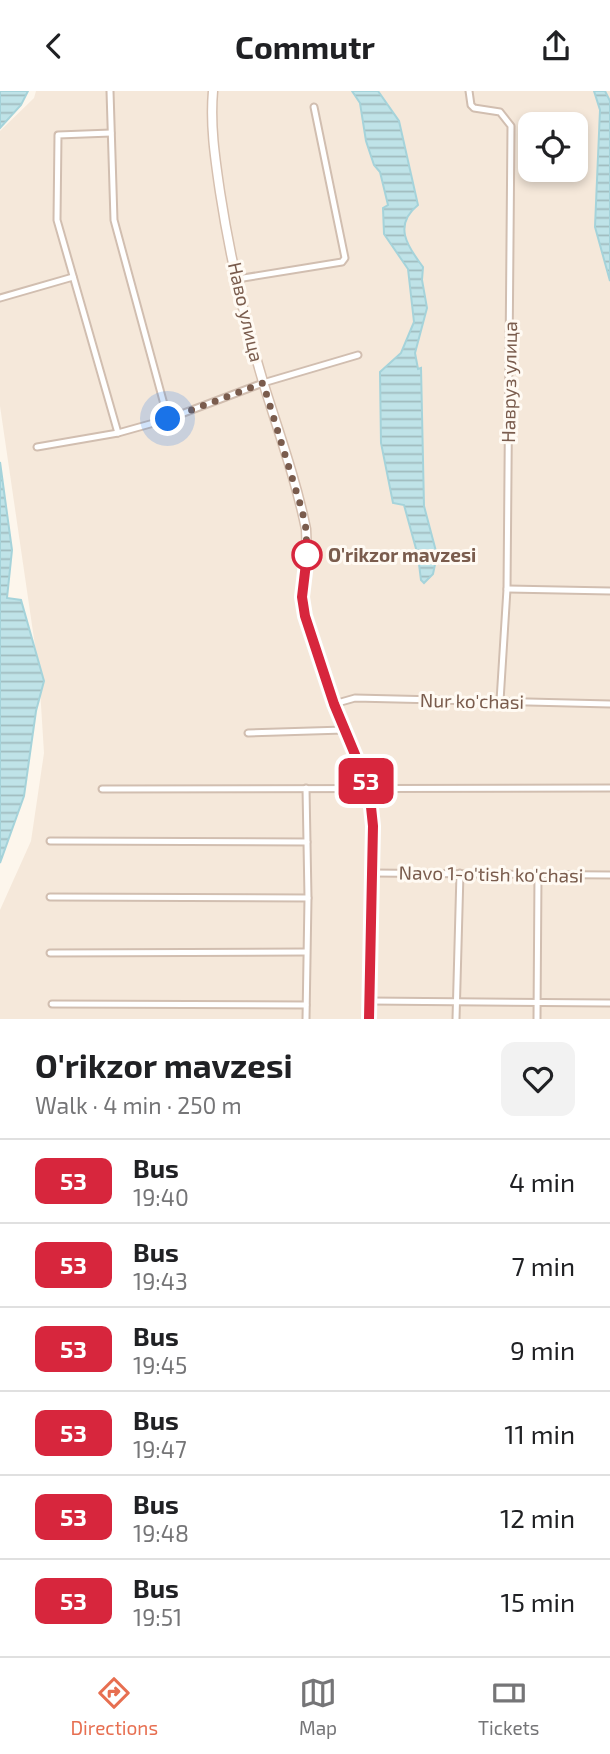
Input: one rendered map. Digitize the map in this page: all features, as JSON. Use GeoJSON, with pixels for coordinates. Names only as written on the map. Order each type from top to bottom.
{"type":"FeatureCollection","features":[{"type":"Feature","properties":{"kind":"street"},"geometry":{"type":"LineString","coordinates":[[110,91],[114,220],[168,419]]}},
{"type":"Feature","properties":{"kind":"street","name":"Наво улица"},"geometry":{"type":"LineString","coordinates":[[213,91],[211,114],[214,148],[237,279],[263,383],[304,519],[307,555],[303,607],[334,704],[369,788],[373,826],[369,1019]]}},
{"type":"Feature","properties":{"kind":"street","name":"Навруз улица"},"geometry":{"type":"LineString","coordinates":[[470,91],[471,105],[474,108],[500,112],[511,126],[507,589],[500,701]]}},
{"type":"Feature","properties":{"kind":"street"},"geometry":{"type":"LineString","coordinates":[[237,279],[342,262],[345,258],[314,107]]}},
{"type":"Feature","properties":{"kind":"street"},"geometry":{"type":"LineString","coordinates":[[111,133],[58,135],[57,220],[118,433]]}},
{"type":"Feature","properties":{"kind":"street"},"geometry":{"type":"LineString","coordinates":[[0,298],[73,277]]}},
{"type":"Feature","properties":{"kind":"street"},"geometry":{"type":"LineString","coordinates":[[37,447],[118,433],[168,419],[263,383],[358,355]]}},
{"type":"Feature","properties":{"kind":"street"},"geometry":{"type":"LineString","coordinates":[[507,589],[610,591]]}},
{"type":"Feature","properties":{"kind":"street","name":"Nur ko'chasi"},"geometry":{"type":"LineString","coordinates":[[334,704],[355,698],[610,704]]}},
{"type":"Feature","properties":{"kind":"street"},"geometry":{"type":"LineString","coordinates":[[248,733],[344,730]]}},
{"type":"Feature","properties":{"kind":"street"},"geometry":{"type":"LineString","coordinates":[[306,788],[306,1019]]}},
{"type":"Feature","properties":{"kind":"street"},"geometry":{"type":"LineString","coordinates":[[102,789],[610,788]]}},
{"type":"Feature","properties":{"kind":"street"},"geometry":{"type":"LineString","coordinates":[[50,841],[306,842]]}},
{"type":"Feature","properties":{"kind":"street","name":"Navo 1-o'tish ko'chasi"},"geometry":{"type":"LineString","coordinates":[[372,873],[610,875]]}},
{"type":"Feature","properties":{"kind":"street"},"geometry":{"type":"LineString","coordinates":[[456,1019],[460,873]]}},
{"type":"Feature","properties":{"kind":"street"},"geometry":{"type":"LineString","coordinates":[[537,1019],[538,874]]}},
{"type":"Feature","properties":{"kind":"street"},"geometry":{"type":"LineString","coordinates":[[50,897],[308,898]]}},
{"type":"Feature","properties":{"kind":"street"},"geometry":{"type":"LineString","coordinates":[[50,953],[306,952]]}},
{"type":"Feature","properties":{"kind":"street"},"geometry":{"type":"LineString","coordinates":[[369,1001],[610,1003]]}},
{"type":"Feature","properties":{"kind":"street"},"geometry":{"type":"LineString","coordinates":[[52,1004],[306,1005]]}},
{"type":"Feature","properties":{"kind":"shaded area"},"geometry":{"type":"Polygon","coordinates":[[[36,91],[610,91],[610,1019],[0,1019],[0,910],[31,841],[44,753],[39,673],[0,406],[0,131],[34,98],[36,91]]]}},
{"type":"Feature","properties":{"kind":"water"},"geometry":{"type":"Polygon","coordinates":[[[0,91],[28,91],[21,105],[0,128],[0,91]]]}},
{"type":"Feature","properties":{"kind":"water"},"geometry":{"type":"Polygon","coordinates":[[[352,91],[378,91],[399,121],[418,205],[410,213],[404,228],[408,243],[423,267],[422,280],[427,308],[415,353],[418,369],[421,368],[424,506],[437,555],[433,574],[424,583],[421,580],[418,556],[404,505],[393,503],[381,443],[380,372],[401,353],[414,322],[408,269],[384,234],[383,208],[388,205],[380,172],[374,165],[366,141],[360,103],[352,91]]]}},
{"type":"Feature","properties":{"kind":"water"},"geometry":{"type":"Polygon","coordinates":[[[594,91],[605,91],[610,101],[610,281],[595,227],[600,110],[594,91]]]}},
{"type":"Feature","properties":{"kind":"water"},"geometry":{"type":"Polygon","coordinates":[[[0,462],[12,550],[7,598],[21,600],[44,681],[36,711],[24,796],[0,863],[0,462]]]}},
{"type":"Feature","properties":{"kind":"bus line","name":"53"},"geometry":{"type":"LineString","coordinates":[[307,555],[302,597],[305,616],[334,704],[369,788],[373,826],[369,1019]]}},
{"type":"Feature","properties":{"kind":"place","name":"O'rikzor mavzesi"},"geometry":{"type":"Point","coordinates":[307,555]}},
{"type":"Feature","properties":{"kind":"route"},"geometry":{"type":"LineString","coordinates":[[168,419],[263,383],[302,510],[307,555]]}}]}
